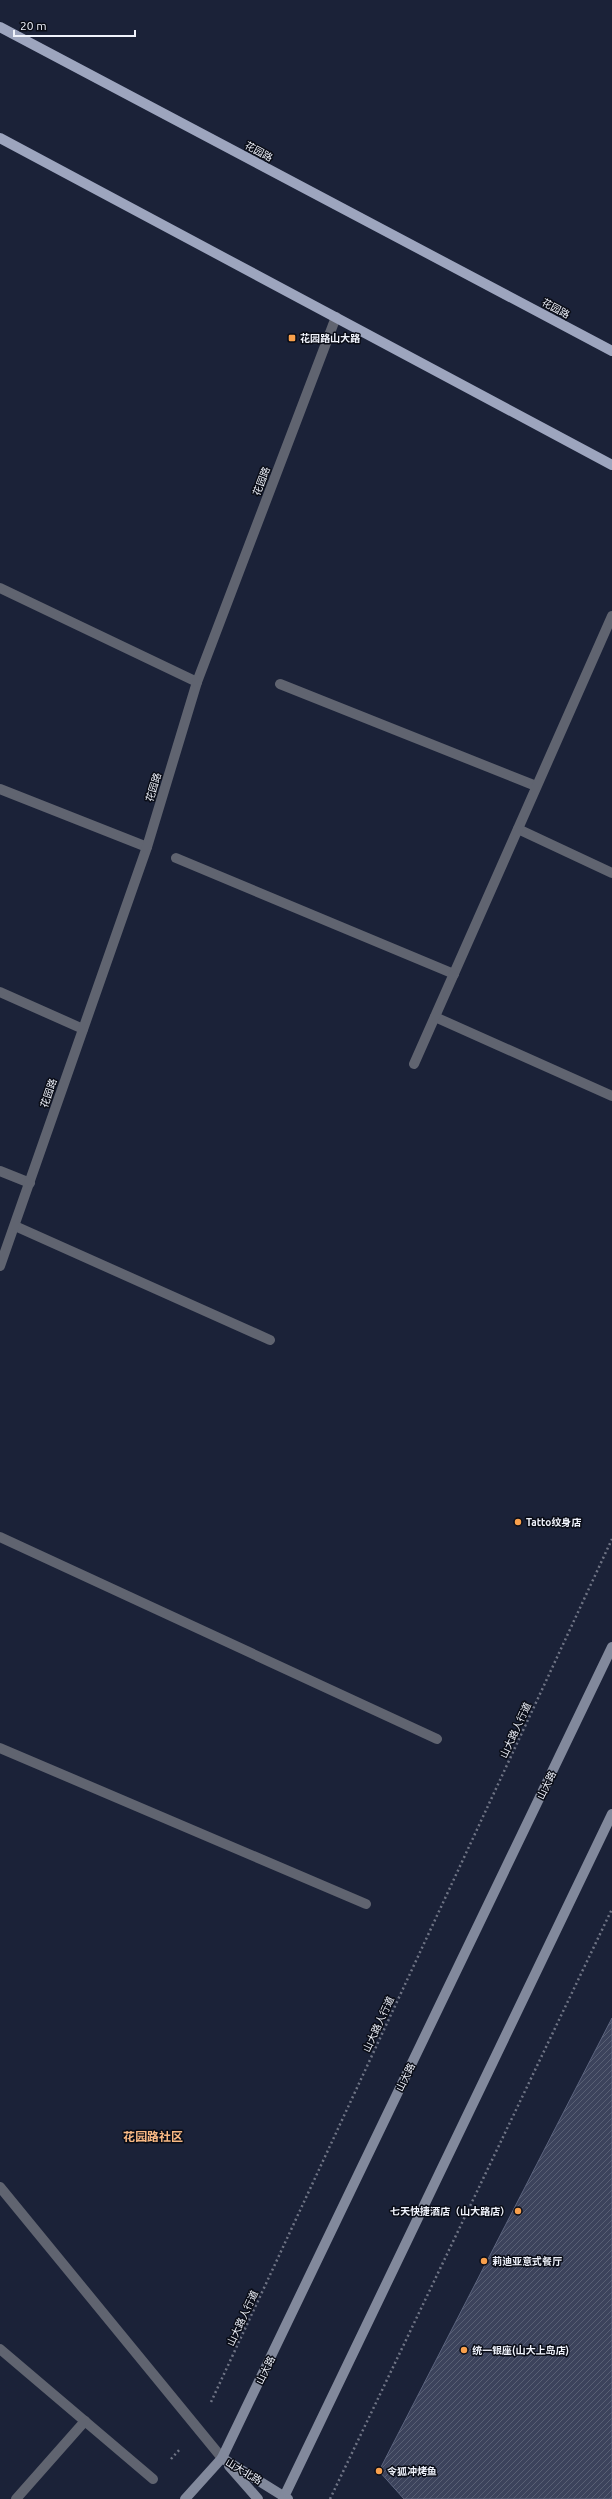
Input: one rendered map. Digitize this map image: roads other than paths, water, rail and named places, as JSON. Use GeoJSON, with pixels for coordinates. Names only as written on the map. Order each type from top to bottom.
{"type":"FeatureCollection","features":[{"type":"Feature","properties":{"kind":"main road","name":"花园路"},"geometry":{"type":"LineString","coordinates":[[0,27],[612,351]]}},
{"type":"Feature","properties":{"kind":"main road"},"geometry":{"type":"LineString","coordinates":[[0,138],[612,465]]}},
{"type":"Feature","properties":{"kind":"main road","name":"山大路"},"geometry":{"type":"LineString","coordinates":[[185,2499],[222,2458],[612,1647]]}},
{"type":"Feature","properties":{"kind":"main road"},"geometry":{"type":"LineString","coordinates":[[285,2498],[612,1814]]}},
{"type":"Feature","properties":{"kind":"main road","name":"山大北路"},"geometry":{"type":"LineString","coordinates":[[222,2458],[285,2498]]}},
{"type":"Feature","properties":{"kind":"main road","name":"山大北路"},"geometry":{"type":"LineString","coordinates":[[222,2458],[258,2499]]}},
{"type":"Feature","properties":{"kind":"street","name":"花园路"},"geometry":{"type":"LineString","coordinates":[[0,1266],[147,847],[197,682],[336,318]]}},
{"type":"Feature","properties":{"kind":"street"},"geometry":{"type":"LineString","coordinates":[[0,588],[197,682]]}},
{"type":"Feature","properties":{"kind":"street"},"geometry":{"type":"LineString","coordinates":[[414,1064],[612,616]]}},
{"type":"Feature","properties":{"kind":"street"},"geometry":{"type":"LineString","coordinates":[[280,684],[536,786]]}},
{"type":"Feature","properties":{"kind":"street"},"geometry":{"type":"LineString","coordinates":[[0,789],[147,847]]}},
{"type":"Feature","properties":{"kind":"street"},"geometry":{"type":"LineString","coordinates":[[518,829],[612,873]]}},
{"type":"Feature","properties":{"kind":"street"},"geometry":{"type":"LineString","coordinates":[[176,858],[454,974]]}},
{"type":"Feature","properties":{"kind":"street"},"geometry":{"type":"LineString","coordinates":[[0,992],[84,1029]]}},
{"type":"Feature","properties":{"kind":"street"},"geometry":{"type":"LineString","coordinates":[[435,1017],[612,1096]]}},
{"type":"Feature","properties":{"kind":"street"},"geometry":{"type":"LineString","coordinates":[[0,1171],[30,1183]]}},
{"type":"Feature","properties":{"kind":"street"},"geometry":{"type":"LineString","coordinates":[[15,1226],[270,1340]]}},
{"type":"Feature","properties":{"kind":"street"},"geometry":{"type":"LineString","coordinates":[[0,1537],[437,1739]]}},
{"type":"Feature","properties":{"kind":"street"},"geometry":{"type":"LineString","coordinates":[[0,1748],[366,1904]]}},
{"type":"Feature","properties":{"kind":"street"},"geometry":{"type":"LineString","coordinates":[[0,2188],[222,2458]]}},
{"type":"Feature","properties":{"kind":"street"},"geometry":{"type":"LineString","coordinates":[[0,2349],[153,2479]]}},
{"type":"Feature","properties":{"kind":"street"},"geometry":{"type":"LineString","coordinates":[[16,2499],[85,2421]]}},
{"type":"Feature","properties":{"kind":"place","name":"花园路山大路"},"geometry":{"type":"Point","coordinates":[292,338]}},
{"type":"Feature","properties":{"kind":"place","name":"Tatto纹身店"},"geometry":{"type":"Point","coordinates":[518,1522]}},
{"type":"Feature","properties":{"kind":"place","name":"七天快捷酒店（山大路店）"},"geometry":{"type":"Point","coordinates":[518,2211]}},
{"type":"Feature","properties":{"kind":"place","name":"莉迪亚意式餐厅"},"geometry":{"type":"Point","coordinates":[484,2261]}},
{"type":"Feature","properties":{"kind":"place","name":"统一银座(山大上岛店)"},"geometry":{"type":"Point","coordinates":[464,2350]}},
{"type":"Feature","properties":{"kind":"place","name":"令狐冲烤鱼"},"geometry":{"type":"Point","coordinates":[379,2471]}},
{"type":"Feature","properties":{"kind":"district","name":"花园路社区"},"geometry":{"type":"Point","coordinates":[153,2137]}}]}
